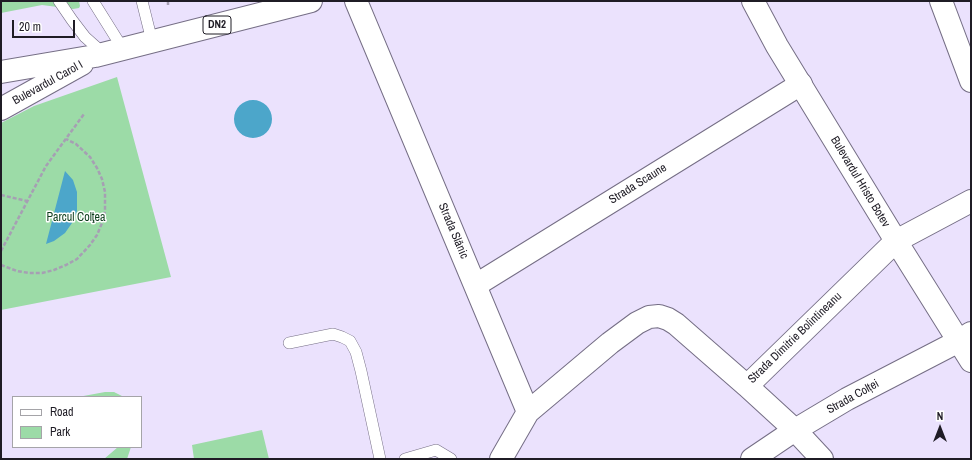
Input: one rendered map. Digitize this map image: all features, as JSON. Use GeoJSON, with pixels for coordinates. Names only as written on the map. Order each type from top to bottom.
{"type":"FeatureCollection","features":[{"type":"Feature","properties":{"kind":"street","name":"Bulevardul Carol I"},"geometry":{"type":"LineString","coordinates":[[1,72],[107,53],[311,1]]}},
{"type":"Feature","properties":{"kind":"street","name":"Strada Slănic"},"geometry":{"type":"LineString","coordinates":[[356,1],[476,284],[528,412]]}},
{"type":"Feature","properties":{"kind":"street","name":"Bulevardul Hristo Botev"},"geometry":{"type":"LineString","coordinates":[[753,1],[777,46],[896,240],[965,337],[971,361]]}},
{"type":"Feature","properties":{"kind":"street"},"geometry":{"type":"LineString","coordinates":[[941,1],[971,81]]}},
{"type":"Feature","properties":{"kind":"street","name":"Bulevardul Carol I"},"geometry":{"type":"LineString","coordinates":[[1,109],[107,53]]}},
{"type":"Feature","properties":{"kind":"street","name":"Strada Scaune"},"geometry":{"type":"LineString","coordinates":[[476,284],[801,84]]}},
{"type":"Feature","properties":{"kind":"street","name":"Strada Dimitrie Bolintineanu"},"geometry":{"type":"LineString","coordinates":[[528,412],[610,343],[637,323],[649,317],[659,316],[676,324],[746,386],[896,240],[971,202]]}},
{"type":"Feature","properties":{"kind":"street","name":"Strada Colței"},"geometry":{"type":"LineString","coordinates":[[752,459],[795,430],[847,399],[965,337]]}},
{"type":"Feature","properties":{"kind":"street"},"geometry":{"type":"LineString","coordinates":[[746,386],[795,430],[822,459]]}},
{"type":"Feature","properties":{"kind":"street"},"geometry":{"type":"LineString","coordinates":[[501,459],[528,412]]}},
{"type":"Feature","properties":{"kind":"lane"},"geometry":{"type":"LineString","coordinates":[[59,1],[85,37],[107,53]]}},
{"type":"Feature","properties":{"kind":"lane"},"geometry":{"type":"LineString","coordinates":[[93,1],[107,53]]}},
{"type":"Feature","properties":{"kind":"lane"},"geometry":{"type":"LineString","coordinates":[[142,1],[152,41]]}},
{"type":"Feature","properties":{"kind":"lane"},"geometry":{"type":"LineString","coordinates":[[289,343],[333,334],[350,341],[356,352],[361,371],[380,459]]}},
{"type":"Feature","properties":{"kind":"lane"},"geometry":{"type":"LineString","coordinates":[[405,459],[436,450],[451,459]]}},
{"type":"Feature","properties":{"kind":"path"},"geometry":{"type":"LineString","coordinates":[[168,1],[168,7]]}},
{"type":"Feature","properties":{"kind":"path"},"geometry":{"type":"LineString","coordinates":[[1,251],[46,166],[84,114]]}},
{"type":"Feature","properties":{"kind":"path"},"geometry":{"type":"LineString","coordinates":[[1,265],[17,271],[29,273],[42,273],[54,270],[77,259],[97,235],[102,223],[104,211],[102,179],[90,157],[76,144],[66,138]]}},
{"type":"Feature","properties":{"kind":"path"},"geometry":{"type":"LineString","coordinates":[[1,195],[28,201]]}},
{"type":"Feature","properties":{"kind":"green space"},"geometry":{"type":"Polygon","coordinates":[[[1,1],[79,1],[80,6],[79,8],[73,9],[42,5],[1,13],[1,1]]]}},
{"type":"Feature","properties":{"kind":"green space","name":"Parcul Colţea"},"geometry":{"type":"Polygon","coordinates":[[[117,77],[171,277],[1,310],[1,123],[34,106],[117,77]]]}},
{"type":"Feature","properties":{"kind":"green space"},"geometry":{"type":"Polygon","coordinates":[[[114,392],[122,396],[83,396],[114,392]]]}},
{"type":"Feature","properties":{"kind":"green space"},"geometry":{"type":"Polygon","coordinates":[[[262,430],[269,459],[194,459],[192,445],[262,430]]]}},
{"type":"Feature","properties":{"kind":"green space"},"geometry":{"type":"Polygon","coordinates":[[[117,448],[131,448],[127,459],[104,459],[117,448]]]}},
{"type":"Feature","properties":{"kind":"water"},"geometry":{"type":"Polygon","coordinates":[[[249,100],[257,100],[267,105],[271,112],[271,126],[267,133],[257,138],[249,138],[239,133],[237,130],[234,123],[234,115],[239,105],[242,103],[249,100]]]}},
{"type":"Feature","properties":{"kind":"water"},"geometry":{"type":"Polygon","coordinates":[[[65,171],[73,180],[77,192],[77,211],[72,223],[65,233],[54,241],[46,244],[65,171]]]}}]}
